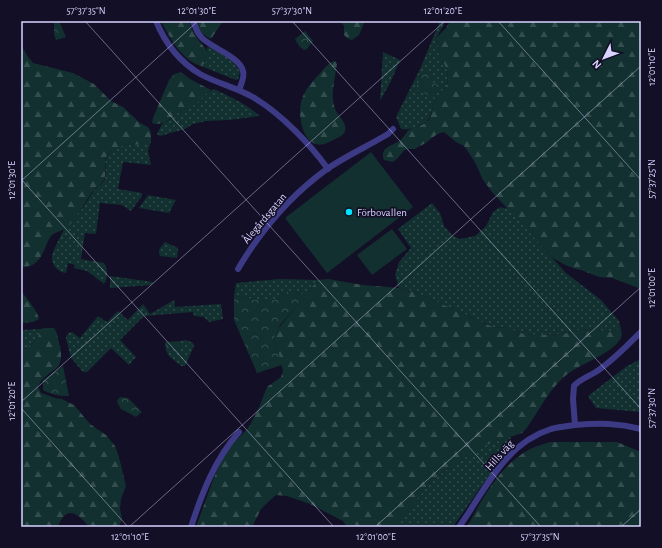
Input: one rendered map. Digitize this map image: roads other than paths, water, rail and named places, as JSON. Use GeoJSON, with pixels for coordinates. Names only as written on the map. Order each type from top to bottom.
{"type":"FeatureCollection","features":[{"type":"Feature","properties":{"kind":"street"},"geometry":{"type":"LineString","coordinates":[[156,21],[167,42],[182,60],[201,74],[239,90],[258,100],[281,118],[316,151],[328,169]]}},
{"type":"Feature","properties":{"kind":"street"},"geometry":{"type":"LineString","coordinates":[[193,21],[202,38],[230,56],[241,66],[244,75],[239,90]]}},
{"type":"Feature","properties":{"kind":"street","name":"Ålegårdsgatan"},"geometry":{"type":"LineString","coordinates":[[238,269],[258,239],[284,206],[314,179],[328,169],[388,134],[393,129]]}},
{"type":"Feature","properties":{"kind":"street"},"geometry":{"type":"LineString","coordinates":[[576,425],[573,399],[574,386],[619,354],[641,332]]}},
{"type":"Feature","properties":{"kind":"street","name":"Hills väg"},"geometry":{"type":"LineString","coordinates":[[459,527],[505,460],[516,448],[537,436],[551,429],[576,425],[610,424],[641,429]]}},
{"type":"Feature","properties":{"kind":"street"},"geometry":{"type":"LineString","coordinates":[[191,527],[216,464],[222,453],[239,432]]}},
{"type":"Feature","properties":{"kind":"place","name":"Förbovallen"},"geometry":{"type":"Point","coordinates":[349,212]}}]}
